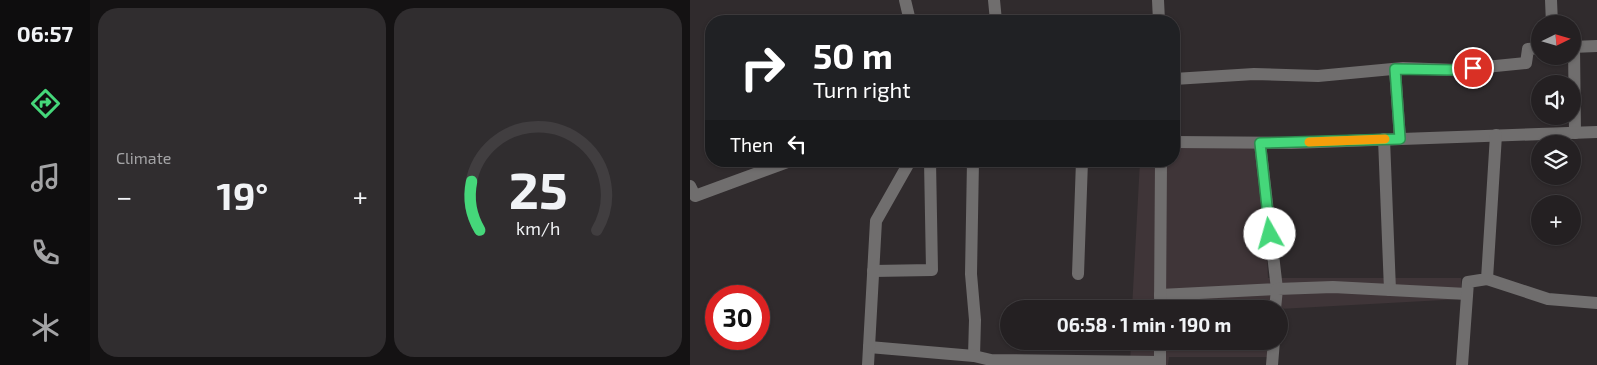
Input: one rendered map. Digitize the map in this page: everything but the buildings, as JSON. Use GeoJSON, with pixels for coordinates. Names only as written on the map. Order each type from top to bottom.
{"type":"FeatureCollection","features":[{"type":"Feature","properties":{"kind":"street"},"geometry":{"type":"LineString","coordinates":[[904,0],[908,15]]}},
{"type":"Feature","properties":{"kind":"street"},"geometry":{"type":"LineString","coordinates":[[994,0],[995,15]]}},
{"type":"Feature","properties":{"kind":"street"},"geometry":{"type":"LineString","coordinates":[[1158,0],[1158,15]]}},
{"type":"Feature","properties":{"kind":"street"},"geometry":{"type":"LineString","coordinates":[[1551,0],[1552,15]]}},
{"type":"Feature","properties":{"kind":"street"},"geometry":{"type":"LineString","coordinates":[[1581,47],[1597,46]]}},
{"type":"Feature","properties":{"kind":"street"},"geometry":{"type":"LineString","coordinates":[[1180,79],[1254,74],[1318,76],[1395,69],[1455,70],[1526,63],[1528,49],[1531,49]]}},
{"type":"Feature","properties":{"kind":"street"},"geometry":{"type":"LineString","coordinates":[[1573,65],[1575,133]]}},
{"type":"Feature","properties":{"kind":"street"},"geometry":{"type":"LineString","coordinates":[[1395,69],[1400,139]]}},
{"type":"Feature","properties":{"kind":"street"},"geometry":{"type":"LineString","coordinates":[[1180,142],[1260,143],[1597,132]]}},
{"type":"Feature","properties":{"kind":"street"},"geometry":{"type":"LineString","coordinates":[[1487,279],[1496,135]]}},
{"type":"Feature","properties":{"kind":"street"},"geometry":{"type":"LineString","coordinates":[[1384,139],[1390,290]]}},
{"type":"Feature","properties":{"kind":"street"},"geometry":{"type":"LineString","coordinates":[[1260,143],[1276,300]]}},
{"type":"Feature","properties":{"kind":"street"},"geometry":{"type":"LineString","coordinates":[[690,186],[695,196],[774,167]]}},
{"type":"Feature","properties":{"kind":"street"},"geometry":{"type":"LineString","coordinates":[[868,365],[876,221],[907,167]]}},
{"type":"Feature","properties":{"kind":"street"},"geometry":{"type":"LineString","coordinates":[[873,271],[932,270],[930,167]]}},
{"type":"Feature","properties":{"kind":"street"},"geometry":{"type":"LineString","coordinates":[[973,167],[971,274],[975,320],[974,356]]}},
{"type":"Feature","properties":{"kind":"street"},"geometry":{"type":"LineString","coordinates":[[1078,274],[1082,167]]}},
{"type":"Feature","properties":{"kind":"street"},"geometry":{"type":"LineString","coordinates":[[1160,300],[1161,167]]}},
{"type":"Feature","properties":{"kind":"street"},"geometry":{"type":"LineString","coordinates":[[1462,365],[1468,282],[1487,279],[1548,299],[1597,303]]}},
{"type":"Feature","properties":{"kind":"street"},"geometry":{"type":"LineString","coordinates":[[1160,295],[1276,288],[1333,287],[1467,294]]}},
{"type":"Feature","properties":{"kind":"street"},"geometry":{"type":"LineString","coordinates":[[869,347],[974,356],[991,360],[1160,363],[1160,350]]}},
{"type":"Feature","properties":{"kind":"street"},"geometry":{"type":"LineString","coordinates":[[1272,365],[1273,350]]}},
{"type":"Feature","properties":{"kind":"shaded area"},"geometry":{"type":"Polygon","coordinates":[[[1180,138],[1261,138],[1268,278],[1461,278],[1462,299],[1288,309],[1288,300],[1132,300],[1140,167],[1180,167],[1180,138]]]}},
{"type":"Feature","properties":{"kind":"shaded area"},"geometry":{"type":"Polygon","coordinates":[[[1131,350],[1277,350],[1277,357],[1169,357],[1168,365],[1130,365],[1131,350]]]}},
{"type":"Feature","properties":{"kind":"slow traffic"},"geometry":{"type":"LineString","coordinates":[[1309,142],[1385,139]]}},
{"type":"Feature","properties":{"kind":"route"},"geometry":{"type":"LineString","coordinates":[[1270,234],[1260,143],[1400,139],[1395,69],[1455,70],[1473,68]]}}]}
